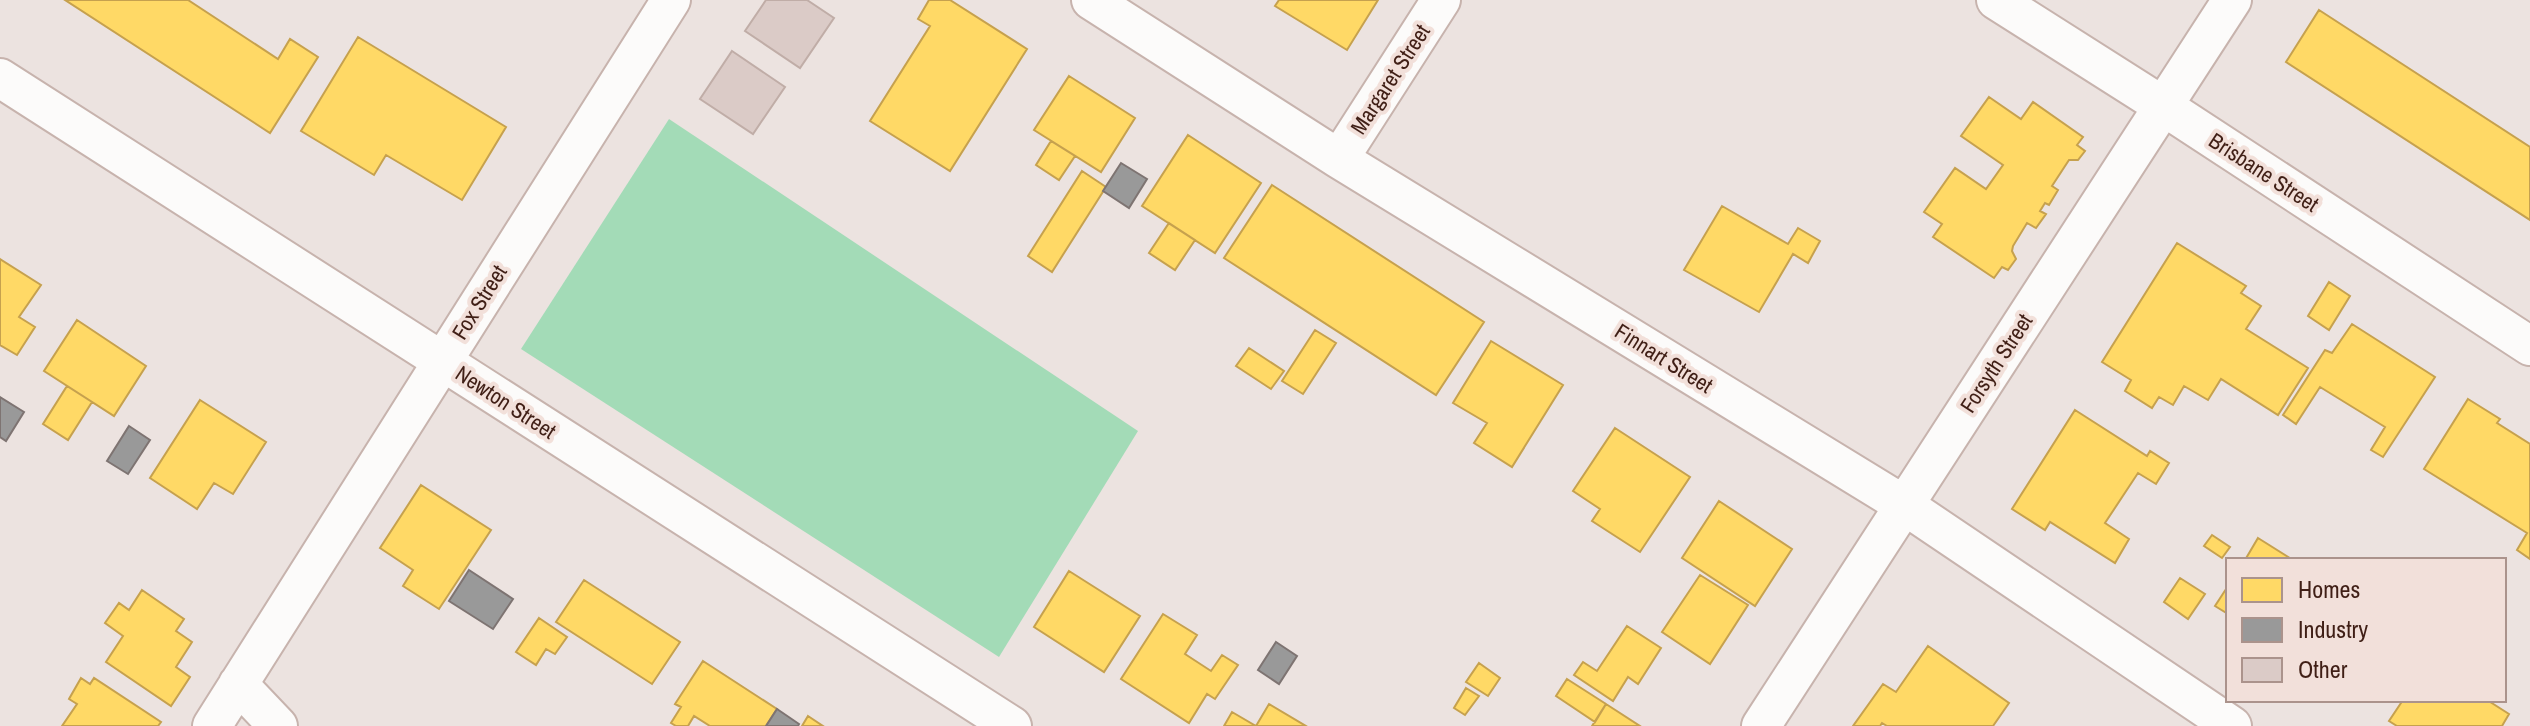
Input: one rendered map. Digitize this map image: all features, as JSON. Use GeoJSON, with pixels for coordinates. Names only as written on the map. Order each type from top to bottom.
{"type":"FeatureCollection","features":[{"type":"Feature","properties":{"kind":"street","name":"Fox Street"},"geometry":{"type":"LineString","coordinates":[[212,726],[671,0]]}},
{"type":"Feature","properties":{"kind":"street","name":"Finnart Street"},"geometry":{"type":"LineString","coordinates":[[1091,0],[1339,159],[1904,505],[2232,726]]}},
{"type":"Feature","properties":{"kind":"street","name":"Margaret Street"},"geometry":{"type":"LineString","coordinates":[[1339,159],[1441,0]]}},
{"type":"Feature","properties":{"kind":"street","name":"Brisbane Street"},"geometry":{"type":"LineString","coordinates":[[1996,0],[2530,346]]}},
{"type":"Feature","properties":{"kind":"street","name":"Forsyth Street"},"geometry":{"type":"LineString","coordinates":[[1761,726],[2232,0]]}},
{"type":"Feature","properties":{"kind":"street","name":"Newton Street"},"geometry":{"type":"LineString","coordinates":[[0,78],[1012,726]]}},
{"type":"Feature","properties":{"kind":"street"},"geometry":{"type":"LineString","coordinates":[[238,684],[278,726]]}},
{"type":"Feature","properties":{"kind":"green space"},"geometry":{"type":"Polygon","coordinates":[[[669,119],[1138,431],[999,657],[521,349],[669,119]]]}},
{"type":"Feature","properties":{"kind":"building: Homes"},"geometry":{"type":"Polygon","coordinates":[[[65,0],[188,0],[278,59],[290,39],[318,57],[270,133],[65,0]]]}},
{"type":"Feature","properties":{"kind":"building: Homes"},"geometry":{"type":"Polygon","coordinates":[[[929,0],[950,0],[1027,49],[950,171],[870,121],[930,26],[918,19],[929,0]]]}},
{"type":"Feature","properties":{"kind":"building: Homes"},"geometry":{"type":"Polygon","coordinates":[[[1279,0],[1378,0],[1347,50],[1275,6],[1279,0]]]}},
{"type":"Feature","properties":{"kind":"building: Homes"},"geometry":{"type":"Polygon","coordinates":[[[2319,10],[2530,147],[2530,220],[2286,62],[2319,10]]]}},
{"type":"Feature","properties":{"kind":"building: Homes"},"geometry":{"type":"Polygon","coordinates":[[[358,37],[506,127],[462,200],[386,155],[374,175],[301,131],[358,37]]]}},
{"type":"Feature","properties":{"kind":"building: Homes"},"geometry":{"type":"Polygon","coordinates":[[[1069,76],[1135,118],[1101,172],[1034,130],[1069,76]]]}},
{"type":"Feature","properties":{"kind":"building: Homes"},"geometry":{"type":"Polygon","coordinates":[[[1989,97],[2021,119],[2033,102],[2083,137],[2077,145],[2085,151],[2078,160],[2069,160],[2052,186],[2058,190],[2049,205],[2045,203],[2040,211],[2046,214],[2036,228],[2027,223],[2013,246],[2016,259],[2008,270],[2002,267],[1994,278],[1933,237],[1942,224],[1924,212],[1955,168],[1986,189],[2003,165],[1961,136],[1989,97]]]}},
{"type":"Feature","properties":{"kind":"building: Homes"},"geometry":{"type":"Polygon","coordinates":[[[1188,135],[1261,183],[1215,253],[1142,206],[1188,135]]]}},
{"type":"Feature","properties":{"kind":"building: Homes"},"geometry":{"type":"Polygon","coordinates":[[[1051,141],[1075,156],[1059,180],[1036,165],[1051,141]]]}},
{"type":"Feature","properties":{"kind":"building: Homes"},"geometry":{"type":"Polygon","coordinates":[[[1082,171],[1106,187],[1052,272],[1028,256],[1082,171]]]}},
{"type":"Feature","properties":{"kind":"building: Homes"},"geometry":{"type":"Polygon","coordinates":[[[1272,185],[1484,322],[1436,395],[1224,258],[1272,185]]]}},
{"type":"Feature","properties":{"kind":"building: Homes"},"geometry":{"type":"Polygon","coordinates":[[[1722,206],[1788,244],[1798,228],[1820,241],[1808,263],[1793,254],[1759,312],[1684,270],[1722,206]]]}},
{"type":"Feature","properties":{"kind":"building: Homes"},"geometry":{"type":"Polygon","coordinates":[[[1169,223],[1195,240],[1175,270],[1149,253],[1169,223]]]}},
{"type":"Feature","properties":{"kind":"building: Homes"},"geometry":{"type":"Polygon","coordinates":[[[2177,243],[2246,286],[2241,293],[2261,306],[2246,329],[2308,368],[2278,415],[2221,379],[2208,400],[2184,386],[2173,405],[2159,397],[2152,408],[2125,391],[2131,380],[2102,362],[2177,243]]]}},
{"type":"Feature","properties":{"kind":"building: Homes"},"geometry":{"type":"Polygon","coordinates":[[[0,259],[41,285],[19,317],[35,327],[17,355],[0,345],[0,259]]]}},
{"type":"Feature","properties":{"kind":"building: Homes"},"geometry":{"type":"Polygon","coordinates":[[[2329,282],[2350,296],[2329,330],[2308,316],[2329,282]]]}},
{"type":"Feature","properties":{"kind":"building: Homes"},"geometry":{"type":"Polygon","coordinates":[[[77,320],[146,366],[114,416],[44,371],[77,320]]]}},
{"type":"Feature","properties":{"kind":"building: Homes"},"geometry":{"type":"Polygon","coordinates":[[[2352,324],[2435,377],[2383,457],[2371,450],[2385,427],[2320,387],[2296,424],[2283,415],[2325,350],[2332,353],[2352,324]]]}},
{"type":"Feature","properties":{"kind":"building: Homes"},"geometry":{"type":"Polygon","coordinates":[[[1315,330],[1336,343],[1303,394],[1282,381],[1315,330]]]}},
{"type":"Feature","properties":{"kind":"building: Homes"},"geometry":{"type":"Polygon","coordinates":[[[1491,341],[1563,385],[1512,467],[1474,443],[1487,423],[1453,403],[1491,341]]]}},
{"type":"Feature","properties":{"kind":"building: Homes"},"geometry":{"type":"Polygon","coordinates":[[[1249,348],[1284,371],[1271,389],[1236,366],[1249,348]]]}},
{"type":"Feature","properties":{"kind":"building: Homes"},"geometry":{"type":"Polygon","coordinates":[[[67,386],[92,402],[68,440],[43,424],[67,386]]]}},
{"type":"Feature","properties":{"kind":"building: Homes"},"geometry":{"type":"Polygon","coordinates":[[[2468,399],[2500,419],[2497,423],[2530,444],[2530,559],[2517,550],[2527,533],[2424,469],[2468,399]]]}},
{"type":"Feature","properties":{"kind":"building: Homes"},"geometry":{"type":"Polygon","coordinates":[[[200,400],[266,442],[233,494],[214,483],[197,509],[150,478],[200,400]]]}},
{"type":"Feature","properties":{"kind":"building: Homes"},"geometry":{"type":"Polygon","coordinates":[[[2075,410],[2147,456],[2150,451],[2169,463],[2156,484],[2138,473],[2105,523],[2129,539],[2115,563],[2050,522],[2045,530],[2012,509],[2075,410]]]}},
{"type":"Feature","properties":{"kind":"building: Homes"},"geometry":{"type":"Polygon","coordinates":[[[1615,428],[1690,477],[1640,552],[1592,521],[1600,509],[1573,491],[1615,428]]]}},
{"type":"Feature","properties":{"kind":"building: Homes"},"geometry":{"type":"Polygon","coordinates":[[[421,485],[491,530],[439,609],[403,586],[413,570],[380,548],[421,485]]]}},
{"type":"Feature","properties":{"kind":"building: Homes"},"geometry":{"type":"Polygon","coordinates":[[[1719,501],[1792,549],[1755,606],[1682,558],[1719,501]]]}},
{"type":"Feature","properties":{"kind":"building: Homes"},"geometry":{"type":"Polygon","coordinates":[[[2212,535],[2230,547],[2222,558],[2204,546],[2212,535]]]}},
{"type":"Feature","properties":{"kind":"building: Homes"},"geometry":{"type":"Polygon","coordinates":[[[2258,538],[2290,558],[2246,558],[2258,538]]]}},
{"type":"Feature","properties":{"kind":"building: Homes"},"geometry":{"type":"Polygon","coordinates":[[[1069,571],[1140,616],[1104,672],[1034,627],[1069,571]]]}},
{"type":"Feature","properties":{"kind":"building: Homes"},"geometry":{"type":"Polygon","coordinates":[[[1700,575],[1748,605],[1710,664],[1662,632],[1700,575]]]}},
{"type":"Feature","properties":{"kind":"building: Homes"},"geometry":{"type":"Polygon","coordinates":[[[2180,578],[2205,594],[2188,619],[2164,602],[2180,578]]]}},
{"type":"Feature","properties":{"kind":"building: Homes"},"geometry":{"type":"Polygon","coordinates":[[[584,580],[680,642],[652,684],[556,622],[584,580]]]}},
{"type":"Feature","properties":{"kind":"building: Homes"},"geometry":{"type":"Polygon","coordinates":[[[2226,589],[2226,613],[2215,606],[2226,589]]]}},
{"type":"Feature","properties":{"kind":"building: Homes"},"geometry":{"type":"Polygon","coordinates":[[[142,590],[184,619],[176,631],[192,642],[176,667],[190,677],[171,706],[106,662],[123,636],[105,623],[119,603],[129,610],[142,590]]]}},
{"type":"Feature","properties":{"kind":"building: Homes"},"geometry":{"type":"Polygon","coordinates":[[[1163,614],[1197,635],[1185,654],[1211,671],[1222,655],[1238,665],[1215,699],[1207,694],[1189,723],[1121,679],[1163,614]]]}},
{"type":"Feature","properties":{"kind":"building: Homes"},"geometry":{"type":"Polygon","coordinates":[[[539,618],[567,637],[555,654],[546,649],[536,665],[516,652],[539,618]]]}},
{"type":"Feature","properties":{"kind":"building: Homes"},"geometry":{"type":"Polygon","coordinates":[[[1627,626],[1661,648],[1638,684],[1628,677],[1613,701],[1574,675],[1583,662],[1597,671],[1627,626]]]}},
{"type":"Feature","properties":{"kind":"building: Homes"},"geometry":{"type":"Polygon","coordinates":[[[1928,646],[2009,703],[1993,726],[1887,726],[1882,723],[1880,726],[1853,726],[1883,684],[1896,692],[1928,646]]]}},
{"type":"Feature","properties":{"kind":"building: Homes"},"geometry":{"type":"Polygon","coordinates":[[[703,661],[777,709],[766,726],[710,726],[694,716],[688,726],[671,723],[681,707],[675,704],[703,661]]]}},
{"type":"Feature","properties":{"kind":"building: Homes"},"geometry":{"type":"Polygon","coordinates":[[[1479,663],[1500,678],[1488,696],[1466,682],[1479,663]]]}},
{"type":"Feature","properties":{"kind":"building: Homes"},"geometry":{"type":"Polygon","coordinates":[[[81,678],[90,684],[94,678],[161,722],[158,726],[62,726],[77,704],[69,699],[81,678]]]}},
{"type":"Feature","properties":{"kind":"building: Homes"},"geometry":{"type":"Polygon","coordinates":[[[1567,679],[1606,704],[1595,722],[1556,696],[1567,679]]]}},
{"type":"Feature","properties":{"kind":"building: Homes"},"geometry":{"type":"Polygon","coordinates":[[[1466,688],[1479,696],[1465,715],[1454,708],[1466,688]]]}},
{"type":"Feature","properties":{"kind":"building: Homes"},"geometry":{"type":"Polygon","coordinates":[[[2402,702],[2490,702],[2509,714],[2502,726],[2397,726],[2389,721],[2402,702]]]}},
{"type":"Feature","properties":{"kind":"building: Homes"},"geometry":{"type":"Polygon","coordinates":[[[1269,704],[1306,726],[1256,726],[1269,704]]]}},
{"type":"Feature","properties":{"kind":"building: Homes"},"geometry":{"type":"Polygon","coordinates":[[[1606,704],[1640,726],[1592,726],[1606,704]]]}},
{"type":"Feature","properties":{"kind":"building: Homes"},"geometry":{"type":"Polygon","coordinates":[[[1232,712],[1256,726],[1224,726],[1232,712]]]}},
{"type":"Feature","properties":{"kind":"building: Homes"},"geometry":{"type":"Polygon","coordinates":[[[808,716],[823,726],[802,726],[808,716]]]}},
{"type":"Feature","properties":{"kind":"building: Industry"},"geometry":{"type":"Polygon","coordinates":[[[1121,163],[1147,179],[1129,208],[1103,191],[1121,163]]]}},
{"type":"Feature","properties":{"kind":"building: Industry"},"geometry":{"type":"Polygon","coordinates":[[[0,397],[24,412],[6,441],[0,437],[0,397]]]}},
{"type":"Feature","properties":{"kind":"building: Industry"},"geometry":{"type":"Polygon","coordinates":[[[129,426],[150,440],[128,474],[107,461],[129,426]]]}},
{"type":"Feature","properties":{"kind":"building: Industry"},"geometry":{"type":"Polygon","coordinates":[[[469,570],[513,599],[493,629],[449,601],[469,570]]]}},
{"type":"Feature","properties":{"kind":"building: Industry"},"geometry":{"type":"Polygon","coordinates":[[[1276,642],[1297,656],[1279,684],[1258,670],[1276,642]]]}},
{"type":"Feature","properties":{"kind":"building: Industry"},"geometry":{"type":"Polygon","coordinates":[[[777,709],[799,724],[798,726],[766,726],[777,709]]]}},
{"type":"Feature","properties":{"kind":"building: Other"},"geometry":{"type":"Polygon","coordinates":[[[766,0],[807,0],[834,18],[800,68],[745,31],[766,0]]]}},
{"type":"Feature","properties":{"kind":"building: Other"},"geometry":{"type":"Polygon","coordinates":[[[732,51],[785,87],[753,134],[700,99],[732,51]]]}}]}
